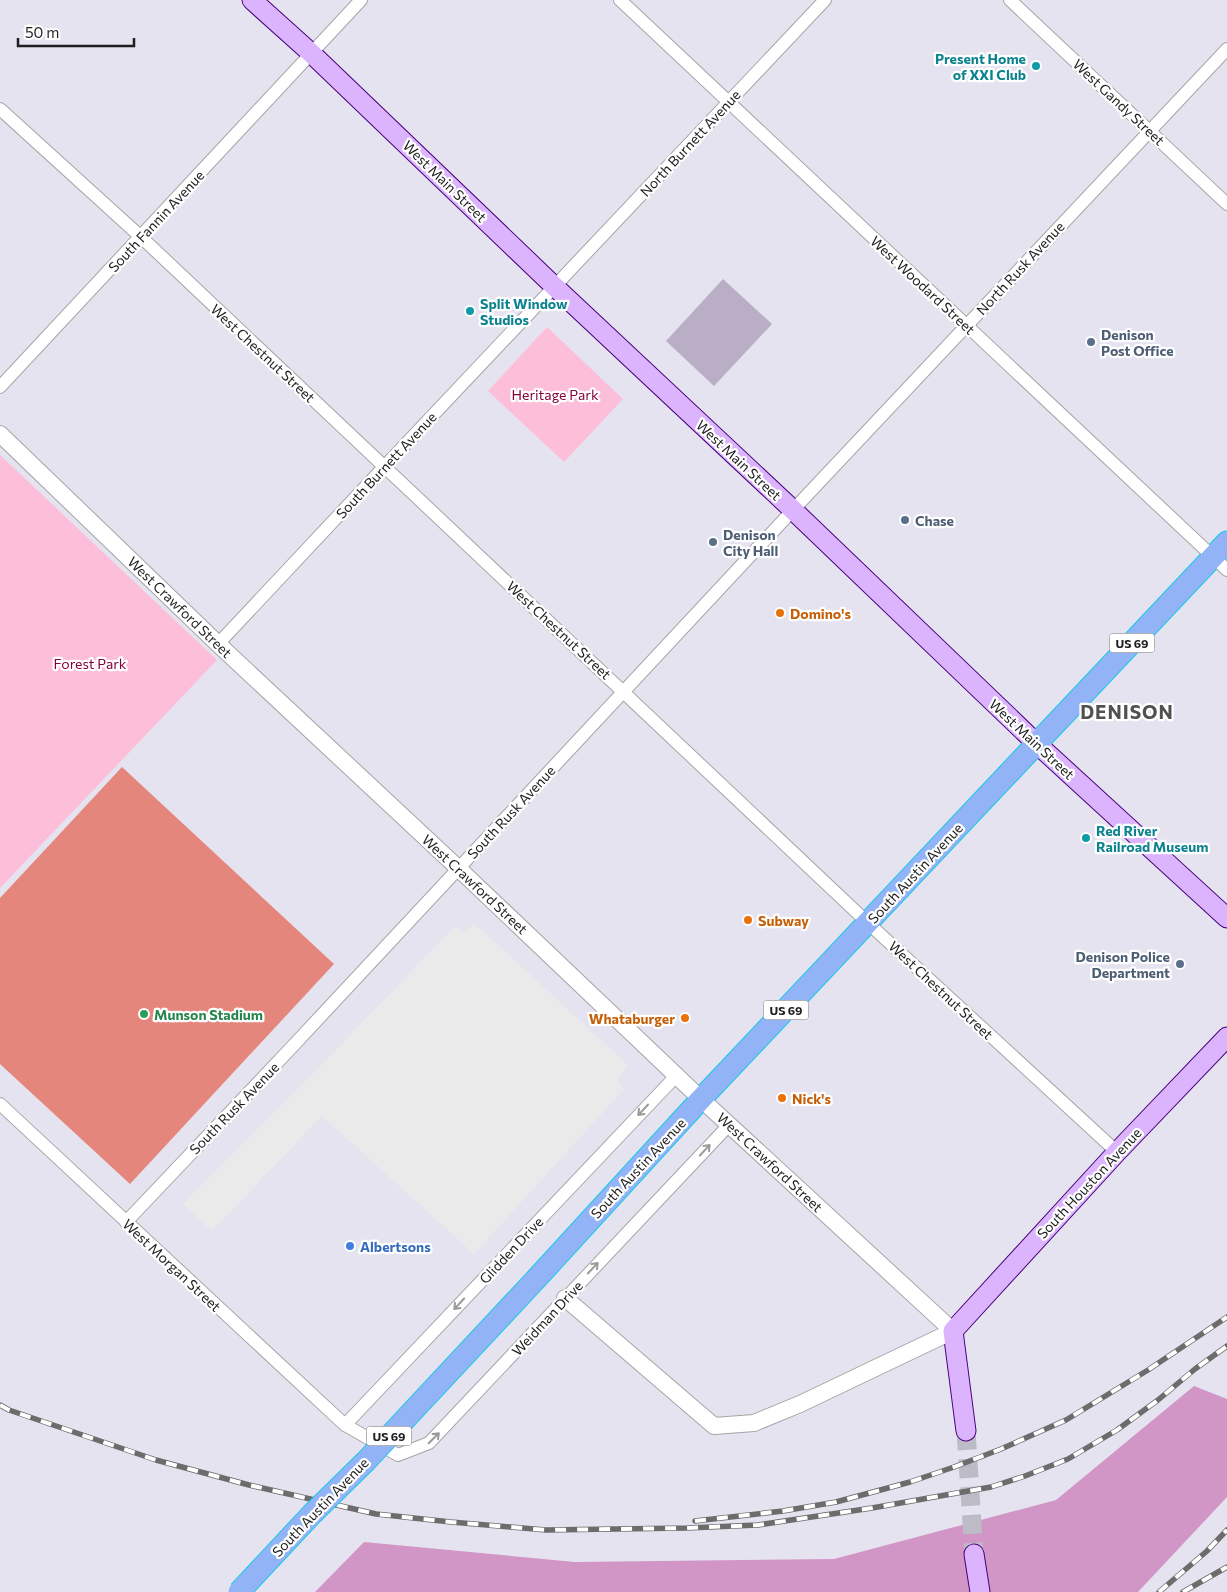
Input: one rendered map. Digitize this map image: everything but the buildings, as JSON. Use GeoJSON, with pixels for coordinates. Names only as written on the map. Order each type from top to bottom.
{"type":"FeatureCollection","features":[{"type":"Feature","properties":{"kind":"highway","name":"US 69"},"geometry":{"type":"LineString","coordinates":[[1037,744],[1222,556]]}},
{"type":"Feature","properties":{"kind":"highway","name":"South Austin Avenue"},"geometry":{"type":"LineString","coordinates":[[240,1592],[312,1514],[366,1461],[702,1099],[1037,744]]}},
{"type":"Feature","properties":{"kind":"main road","name":"West Main Street"},"geometry":{"type":"LineString","coordinates":[[252,0],[311,53],[535,266],[554,287],[793,510],[1037,744],[1227,918]]}},
{"type":"Feature","properties":{"kind":"main road","name":"South Houston Avenue"},"geometry":{"type":"LineString","coordinates":[[953,1330],[1117,1152],[1227,1037]]}},
{"type":"Feature","properties":{"kind":"main road"},"geometry":{"type":"LineString","coordinates":[[953,1330],[966,1431]]}},
{"type":"Feature","properties":{"kind":"main road"},"geometry":{"type":"LineString","coordinates":[[974,1554],[980,1592]]}},
{"type":"Feature","properties":{"kind":"street","name":"South Fannin Avenue"},"geometry":{"type":"LineString","coordinates":[[0,387],[361,0]]}},
{"type":"Feature","properties":{"kind":"street","name":"West Woodard Street"},"geometry":{"type":"LineString","coordinates":[[620,0],[966,325],[1222,556]]}},
{"type":"Feature","properties":{"kind":"street","name":"North Burnett Avenue"},"geometry":{"type":"LineString","coordinates":[[554,287],[825,0]]}},
{"type":"Feature","properties":{"kind":"street","name":"West Gandy Street"},"geometry":{"type":"LineString","coordinates":[[1010,0],[1227,204]]}},
{"type":"Feature","properties":{"kind":"street","name":"North Rusk Avenue"},"geometry":{"type":"LineString","coordinates":[[793,510],[1227,49]]}},
{"type":"Feature","properties":{"kind":"street","name":"West Chestnut Street"},"geometry":{"type":"LineString","coordinates":[[0,109],[141,237],[868,923],[1117,1152]]}},
{"type":"Feature","properties":{"kind":"street","name":"South Burnett Avenue"},"geometry":{"type":"LineString","coordinates":[[218,644],[554,287]]}},
{"type":"Feature","properties":{"kind":"street","name":"West Crawford Street"},"geometry":{"type":"LineString","coordinates":[[0,434],[218,644],[702,1099],[953,1330]]}},
{"type":"Feature","properties":{"kind":"street","name":"South Rusk Avenue"},"geometry":{"type":"LineString","coordinates":[[126,1222],[625,692],[793,510]]}},
{"type":"Feature","properties":{"kind":"street","name":"Glidden Drive"},"geometry":{"type":"LineString","coordinates":[[345,1425],[677,1075]]}},
{"type":"Feature","properties":{"kind":"street","name":"West Morgan Street"},"geometry":{"type":"LineString","coordinates":[[0,1104],[345,1425]]}},
{"type":"Feature","properties":{"kind":"street","name":"Weidman Drive"},"geometry":{"type":"LineString","coordinates":[[345,1425],[398,1455],[429,1443],[729,1124]]}},
{"type":"Feature","properties":{"kind":"street"},"geometry":{"type":"LineString","coordinates":[[565,1298],[714,1426],[754,1423],[800,1404],[953,1330]]}},
{"type":"Feature","properties":{"kind":"shaded area"},"geometry":{"type":"Polygon","coordinates":[[[723,279],[772,324],[714,386],[666,341],[723,279]]]}},
{"type":"Feature","properties":{"kind":"shaded area","name":"Munson Stadium"},"geometry":{"type":"Polygon","coordinates":[[[122,767],[334,964],[130,1184],[0,1064],[0,898],[122,767]]]}},
{"type":"Feature","properties":{"kind":"shaded area"},"geometry":{"type":"Polygon","coordinates":[[[474,923],[628,1065],[617,1079],[624,1089],[474,1254],[322,1116],[212,1231],[183,1204],[455,926],[464,933],[474,923]]]}},
{"type":"Feature","properties":{"kind":"shaded area"},"geometry":{"type":"Polygon","coordinates":[[[1194,1386],[1227,1399],[1227,1497],[1138,1592],[315,1592],[364,1542],[575,1562],[834,1559],[1056,1500],[1194,1386]]]}},
{"type":"Feature","properties":{"kind":"green space","name":"Heritage Park"},"geometry":{"type":"Polygon","coordinates":[[[547,327],[623,399],[564,462],[488,391],[547,327]]]}},
{"type":"Feature","properties":{"kind":"green space","name":"Forest Park"},"geometry":{"type":"Polygon","coordinates":[[[0,455],[217,660],[0,888],[0,455]]]}},
{"type":"Feature","properties":{"kind":"tunnel"},"geometry":{"type":"LineString","coordinates":[[966,1431],[974,1554]]}},
{"type":"Feature","properties":{"kind":"railway"},"geometry":{"type":"LineString","coordinates":[[695,1521],[783,1511],[836,1502],[910,1482],[1001,1449],[1066,1420],[1148,1370],[1227,1317]]}},
{"type":"Feature","properties":{"kind":"railway"},"geometry":{"type":"LineString","coordinates":[[0,1405],[9,1410],[156,1460],[249,1485],[376,1514],[546,1530],[758,1525],[872,1508],[991,1487],[1025,1476],[1068,1459],[1117,1430],[1227,1346]]}},
{"type":"Feature","properties":{"kind":"railway"},"geometry":{"type":"LineString","coordinates":[[1159,1592],[1207,1551],[1227,1530]]}},
{"type":"Feature","properties":{"kind":"railway"},"geometry":{"type":"LineString","coordinates":[[1183,1592],[1227,1567]]}},
{"type":"Feature","properties":{"kind":"place","name":"Present Home of XXI Club"},"geometry":{"type":"Point","coordinates":[1036,66]}},
{"type":"Feature","properties":{"kind":"place","name":"Split Window Studios"},"geometry":{"type":"Point","coordinates":[470,311]}},
{"type":"Feature","properties":{"kind":"place","name":"Denison Post Office"},"geometry":{"type":"Point","coordinates":[1091,342]}},
{"type":"Feature","properties":{"kind":"place","name":"Chase"},"geometry":{"type":"Point","coordinates":[905,520]}},
{"type":"Feature","properties":{"kind":"place","name":"Denison City Hall"},"geometry":{"type":"Point","coordinates":[713,542]}},
{"type":"Feature","properties":{"kind":"place","name":"Domino's"},"geometry":{"type":"Point","coordinates":[780,613]}},
{"type":"Feature","properties":{"kind":"place","name":"Red River Railroad Museum"},"geometry":{"type":"Point","coordinates":[1086,838]}},
{"type":"Feature","properties":{"kind":"place","name":"Subway"},"geometry":{"type":"Point","coordinates":[748,920]}},
{"type":"Feature","properties":{"kind":"place","name":"Denison Police Department"},"geometry":{"type":"Point","coordinates":[1180,964]}},
{"type":"Feature","properties":{"kind":"place","name":"Munson Stadium"},"geometry":{"type":"Point","coordinates":[144,1014]}},
{"type":"Feature","properties":{"kind":"place","name":"Whataburger"},"geometry":{"type":"Point","coordinates":[685,1018]}},
{"type":"Feature","properties":{"kind":"place","name":"Nick's"},"geometry":{"type":"Point","coordinates":[782,1098]}},
{"type":"Feature","properties":{"kind":"place","name":"Albertsons"},"geometry":{"type":"Point","coordinates":[350,1246]}},
{"type":"Feature","properties":{"kind":"district","name":"DENISON"},"geometry":{"type":"Point","coordinates":[1127,711]}}]}
